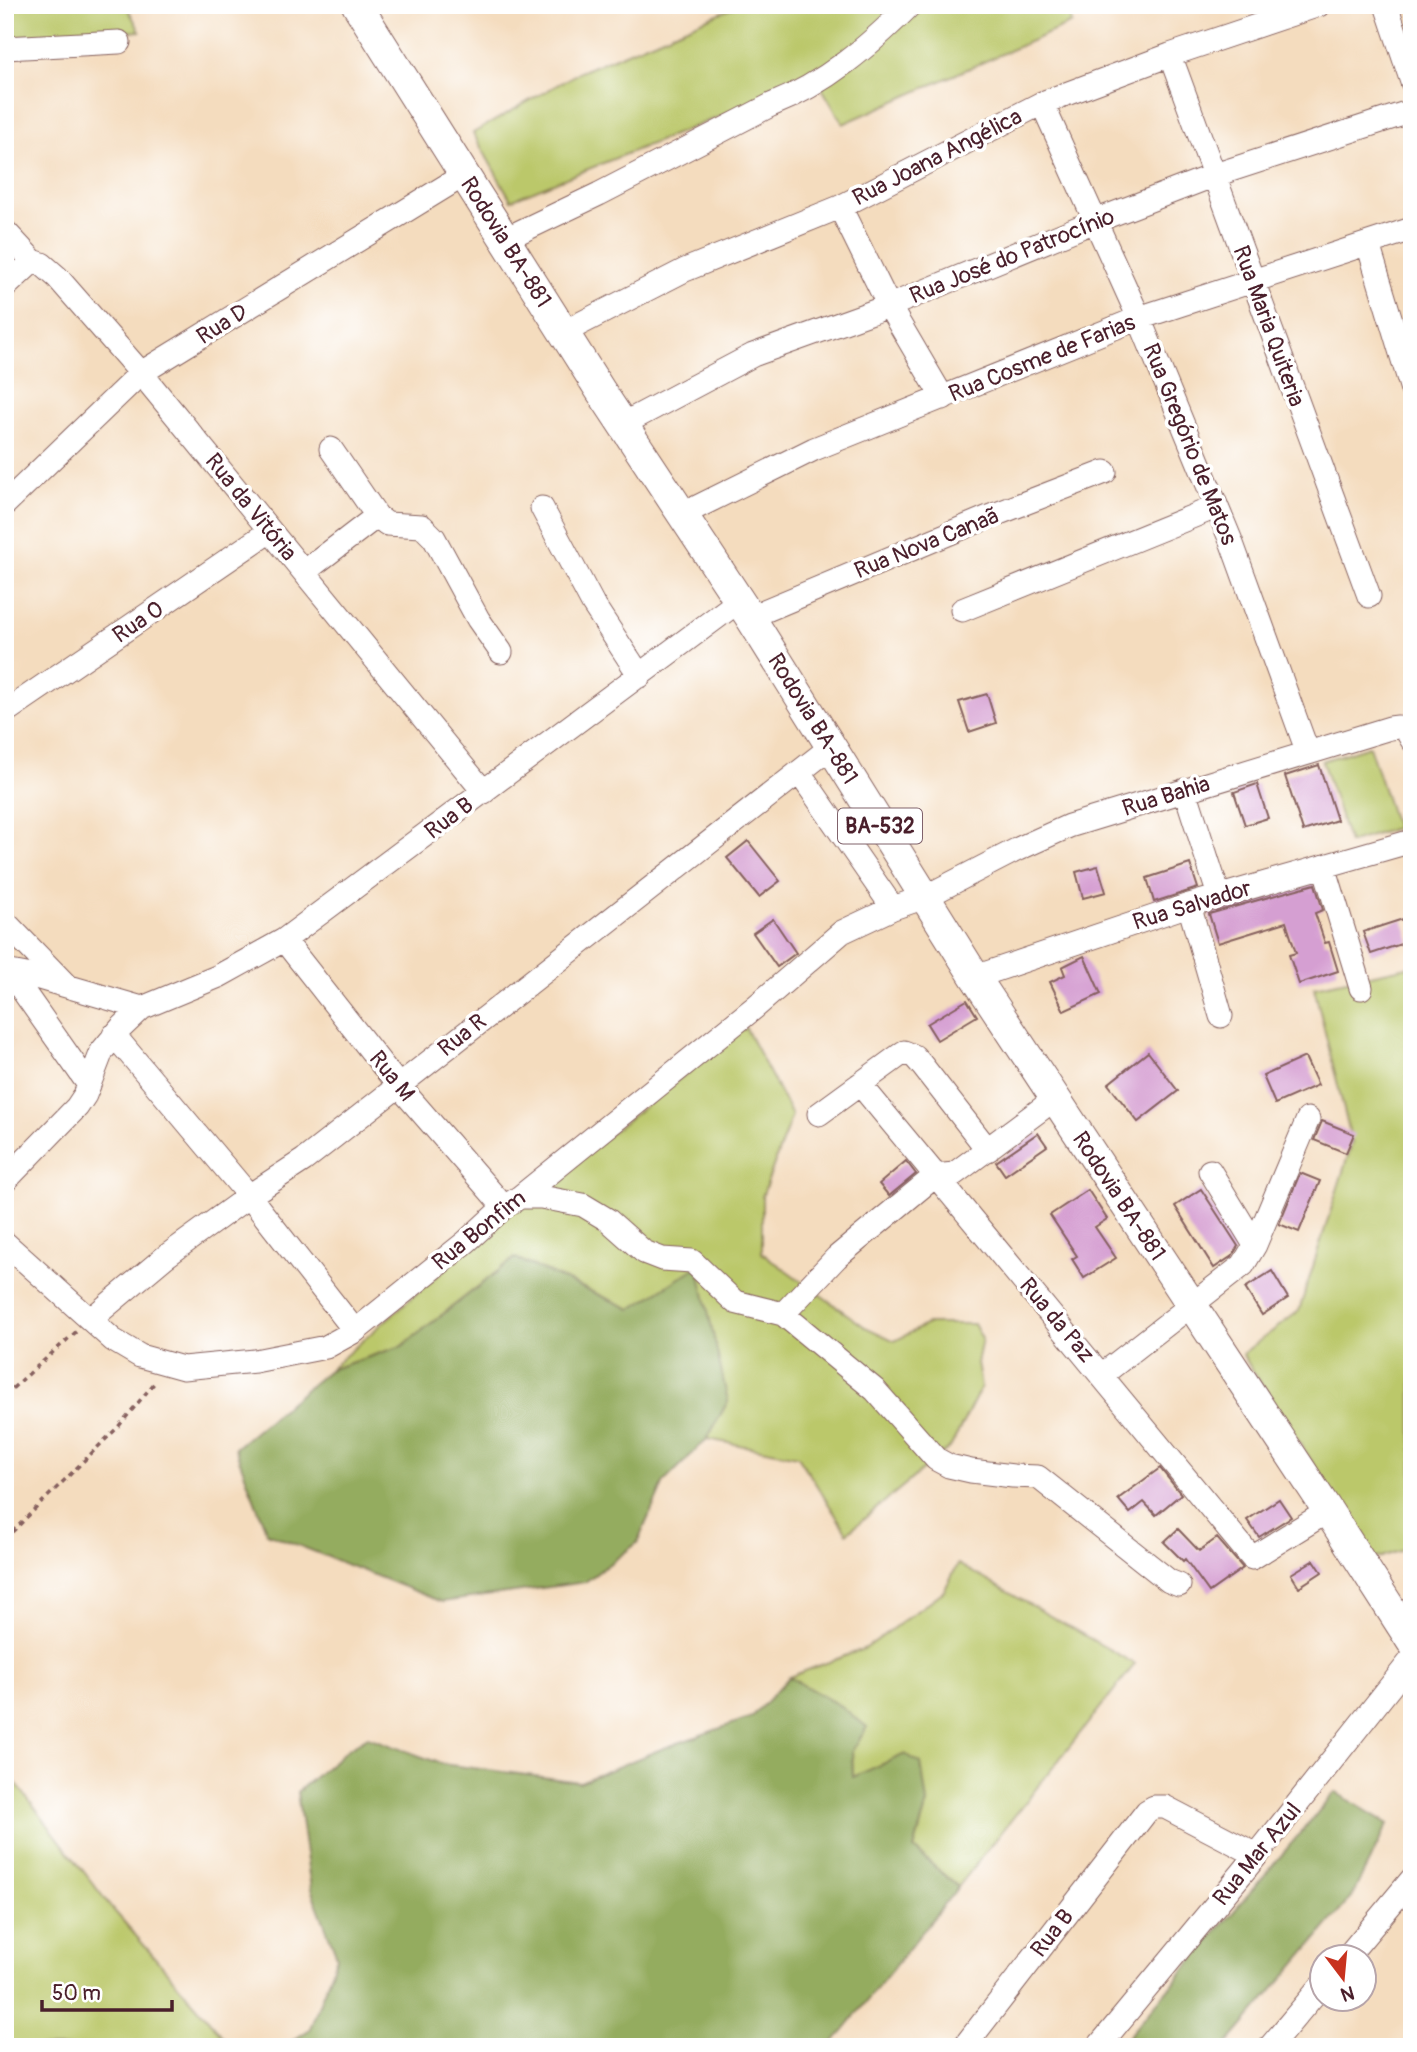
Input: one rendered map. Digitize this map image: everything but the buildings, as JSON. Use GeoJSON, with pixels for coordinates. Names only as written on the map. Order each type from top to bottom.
{"type":"FeatureCollection","features":[{"type":"Feature","properties":{"kind":"main road","name":"Rodovia BA-881"},"geometry":{"type":"LineString","coordinates":[[364,8],[464,175],[623,424],[745,608],[975,977],[1412,1642]]}},
{"type":"Feature","properties":{"kind":"street"},"geometry":{"type":"LineString","coordinates":[[505,239],[823,80],[882,32],[909,5]]}},
{"type":"Feature","properties":{"kind":"street","name":"Rua Joana Angélica"},"geometry":{"type":"LineString","coordinates":[[564,332],[685,270],[840,207],[1042,103],[1170,55],[1319,5]]}},
{"type":"Feature","properties":{"kind":"street"},"geometry":{"type":"LineString","coordinates":[[1386,5],[1412,82]]}},
{"type":"Feature","properties":{"kind":"street"},"geometry":{"type":"LineString","coordinates":[[5,48],[120,42]]}},
{"type":"Feature","properties":{"kind":"street","name":"Rua Maria Quiteria"},"geometry":{"type":"LineString","coordinates":[[1170,55],[1369,596]]}},
{"type":"Feature","properties":{"kind":"street","name":"Rua Gregório de Matos"},"geometry":{"type":"LineString","coordinates":[[1042,103],[1139,318],[1216,507],[1308,753]]}},
{"type":"Feature","properties":{"kind":"street","name":"Rua José do Patrocínio"},"geometry":{"type":"LineString","coordinates":[[623,424],[753,355],[889,306],[1215,175],[1412,111]]}},
{"type":"Feature","properties":{"kind":"street","name":"Rua D"},"geometry":{"type":"LineString","coordinates":[[5,504],[141,373],[464,175]]}},
{"type":"Feature","properties":{"kind":"street"},"geometry":{"type":"LineString","coordinates":[[840,207],[889,306],[943,398]]}},
{"type":"Feature","properties":{"kind":"street","name":"Rua Cosme de Farias"},"geometry":{"type":"LineString","coordinates":[[683,514],[814,449],[1139,318],[1412,229]]}},
{"type":"Feature","properties":{"kind":"street","name":"Rua da Vitória"},"geometry":{"type":"LineString","coordinates":[[5,231],[33,261],[42,264],[57,276],[141,373],[484,792]]}},
{"type":"Feature","properties":{"kind":"street"},"geometry":{"type":"LineString","coordinates":[[1368,244],[1407,356],[1412,390]]}},
{"type":"Feature","properties":{"kind":"street"},"geometry":{"type":"LineString","coordinates":[[5,287],[33,261]]}},
{"type":"Feature","properties":{"kind":"street"},"geometry":{"type":"LineString","coordinates":[[331,449],[377,516],[387,524],[422,526],[434,538],[478,619],[501,652]]}},
{"type":"Feature","properties":{"kind":"street","name":"Rua Nova Canaã"},"geometry":{"type":"LineString","coordinates":[[745,608],[1105,472]]}},
{"type":"Feature","properties":{"kind":"street"},"geometry":{"type":"LineString","coordinates":[[962,610],[1216,507]]}},
{"type":"Feature","properties":{"kind":"street"},"geometry":{"type":"LineString","coordinates":[[542,508],[593,604],[640,676]]}},
{"type":"Feature","properties":{"kind":"street"},"geometry":{"type":"LineString","coordinates":[[304,572],[377,516]]}},
{"type":"Feature","properties":{"kind":"street","name":"Rua O"},"geometry":{"type":"LineString","coordinates":[[5,712],[270,531]]}},
{"type":"Feature","properties":{"kind":"street","name":"Rua B"},"geometry":{"type":"LineString","coordinates":[[142,1008],[219,976],[284,940],[640,676],[745,608]]}},
{"type":"Feature","properties":{"kind":"street","name":"Rua Bahia"},"geometry":{"type":"LineString","coordinates":[[925,897],[1069,826],[1398,727],[1405,729],[1412,740]]}},
{"type":"Feature","properties":{"kind":"street","name":"Rua R"},"geometry":{"type":"LineString","coordinates":[[91,1319],[165,1257],[304,1160],[831,747]]}},
{"type":"Feature","properties":{"kind":"street"},"geometry":{"type":"LineString","coordinates":[[799,772],[893,908]]}},
{"type":"Feature","properties":{"kind":"street"},"geometry":{"type":"LineString","coordinates":[[1185,790],[1219,896]]}},
{"type":"Feature","properties":{"kind":"street","name":"Rua Salvador"},"geometry":{"type":"LineString","coordinates":[[975,977],[1189,905],[1412,841]]}},
{"type":"Feature","properties":{"kind":"street"},"geometry":{"type":"LineString","coordinates":[[1324,866],[1361,988]]}},
{"type":"Feature","properties":{"kind":"street","name":"Rua Bonfim"},"geometry":{"type":"LineString","coordinates":[[5,1243],[125,1349],[169,1366],[222,1366],[326,1347],[355,1331],[466,1242],[754,1008],[842,932],[893,908],[925,897]]}},
{"type":"Feature","properties":{"kind":"street"},"geometry":{"type":"LineString","coordinates":[[1189,905],[1221,1016]]}},
{"type":"Feature","properties":{"kind":"street"},"geometry":{"type":"LineString","coordinates":[[5,922],[66,985]]}},
{"type":"Feature","properties":{"kind":"street","name":"Rua M"},"geometry":{"type":"LineString","coordinates":[[284,940],[398,1084],[512,1202]]}},
{"type":"Feature","properties":{"kind":"street"},"geometry":{"type":"LineString","coordinates":[[5,1181],[72,1113],[89,1085],[98,1056],[114,1035],[142,1008],[7,971]]}},
{"type":"Feature","properties":{"kind":"street"},"geometry":{"type":"LineString","coordinates":[[7,971],[89,1085]]}},
{"type":"Feature","properties":{"kind":"street"},"geometry":{"type":"LineString","coordinates":[[114,1035],[249,1196],[355,1331]]}},
{"type":"Feature","properties":{"kind":"street"},"geometry":{"type":"LineString","coordinates":[[819,1114],[906,1052],[921,1064],[988,1150]]}},
{"type":"Feature","properties":{"kind":"street","name":"Rua da Paz"},"geometry":{"type":"LineString","coordinates":[[860,1084],[1252,1558],[1328,1511]]}},
{"type":"Feature","properties":{"kind":"street"},"geometry":{"type":"LineString","coordinates":[[783,1314],[837,1257],[935,1176],[954,1174],[1056,1098]]}},
{"type":"Feature","properties":{"kind":"street"},"geometry":{"type":"LineString","coordinates":[[1102,1374],[1236,1272],[1255,1245],[1308,1119]]}},
{"type":"Feature","properties":{"kind":"street"},"geometry":{"type":"LineString","coordinates":[[1210,1171],[1255,1245]]}},
{"type":"Feature","properties":{"kind":"street"},"geometry":{"type":"LineString","coordinates":[[512,1202],[567,1201],[593,1209],[644,1252],[662,1259],[692,1261],[735,1301],[783,1314],[875,1390],[936,1459],[949,1466],[971,1471],[1038,1476],[1169,1581],[1179,1585]]}},
{"type":"Feature","properties":{"kind":"street","name":"Rua Mar Azul"},"geometry":{"type":"LineString","coordinates":[[1098,2047],[1257,1855],[1412,1659]]}},
{"type":"Feature","properties":{"kind":"street","name":"Rua B"},"geometry":{"type":"LineString","coordinates":[[976,2043],[1140,1819],[1154,1807],[1165,1807],[1257,1855]]}},
{"type":"Feature","properties":{"kind":"street"},"geometry":{"type":"LineString","coordinates":[[1358,1944],[1412,1879]]}},
{"type":"Feature","properties":{"kind":"street"},"geometry":{"type":"LineString","coordinates":[[1270,2047],[1308,2002]]}},
{"type":"Feature","properties":{"kind":"path"},"geometry":{"type":"LineString","coordinates":[[5,1395],[91,1319]]}},
{"type":"Feature","properties":{"kind":"path"},"geometry":{"type":"LineString","coordinates":[[5,1539],[118,1427],[169,1366]]}},
{"type":"Feature","properties":{"kind":"green space"},"geometry":{"type":"Polygon","coordinates":[[[5,5],[126,5],[140,31],[5,39],[5,5]]]}},
{"type":"Feature","properties":{"kind":"green space"},"geometry":{"type":"Polygon","coordinates":[[[739,5],[1067,5],[1072,23],[843,124],[816,78],[511,200],[473,133],[580,72],[739,5]]]}},
{"type":"Feature","properties":{"kind":"green space"},"geometry":{"type":"Polygon","coordinates":[[[1369,746],[1396,828],[1349,843],[1322,761],[1369,746]]]}},
{"type":"Feature","properties":{"kind":"green space"},"geometry":{"type":"Polygon","coordinates":[[[1412,966],[1412,1547],[1375,1559],[1242,1354],[1299,1311],[1352,1143],[1314,987],[1412,966]]]}},
{"type":"Feature","properties":{"kind":"green space"},"geometry":{"type":"Polygon","coordinates":[[[745,1027],[792,1115],[762,1197],[762,1253],[865,1327],[895,1341],[927,1324],[974,1324],[982,1339],[977,1363],[981,1387],[951,1446],[847,1533],[798,1456],[707,1439],[728,1401],[631,1309],[515,1258],[402,1346],[329,1370],[496,1224],[745,1027]]]}},
{"type":"Feature","properties":{"kind":"green space"},"geometry":{"type":"Polygon","coordinates":[[[515,1258],[631,1309],[698,1266],[728,1401],[707,1439],[664,1482],[637,1543],[585,1582],[442,1602],[267,1533],[235,1448],[329,1370],[402,1346],[515,1258]]]}},
{"type":"Feature","properties":{"kind":"green space"},"geometry":{"type":"Polygon","coordinates":[[[958,1564],[1135,1664],[958,1887],[914,1849],[927,1803],[876,1768],[853,1777],[852,1751],[842,1707],[789,1677],[866,1648],[944,1591],[958,1564]]]}},
{"type":"Feature","properties":{"kind":"green space"},"geometry":{"type":"Polygon","coordinates":[[[789,1677],[842,1707],[867,1727],[852,1751],[853,1777],[905,1754],[921,1763],[927,1803],[914,1849],[958,1887],[830,2047],[283,2047],[310,2029],[337,1956],[311,1889],[297,1792],[348,1749],[368,1737],[442,1764],[580,1782],[664,1748],[752,1717],[789,1677]]]}},
{"type":"Feature","properties":{"kind":"green space"},"geometry":{"type":"Polygon","coordinates":[[[5,1769],[111,1907],[232,2047],[5,2047],[5,1769]]]}},
{"type":"Feature","properties":{"kind":"green space"},"geometry":{"type":"Polygon","coordinates":[[[1335,1792],[1388,1824],[1351,1898],[1312,1944],[1308,1944],[1308,1949],[1225,2047],[1119,2047],[1335,1792]]]}}]}
